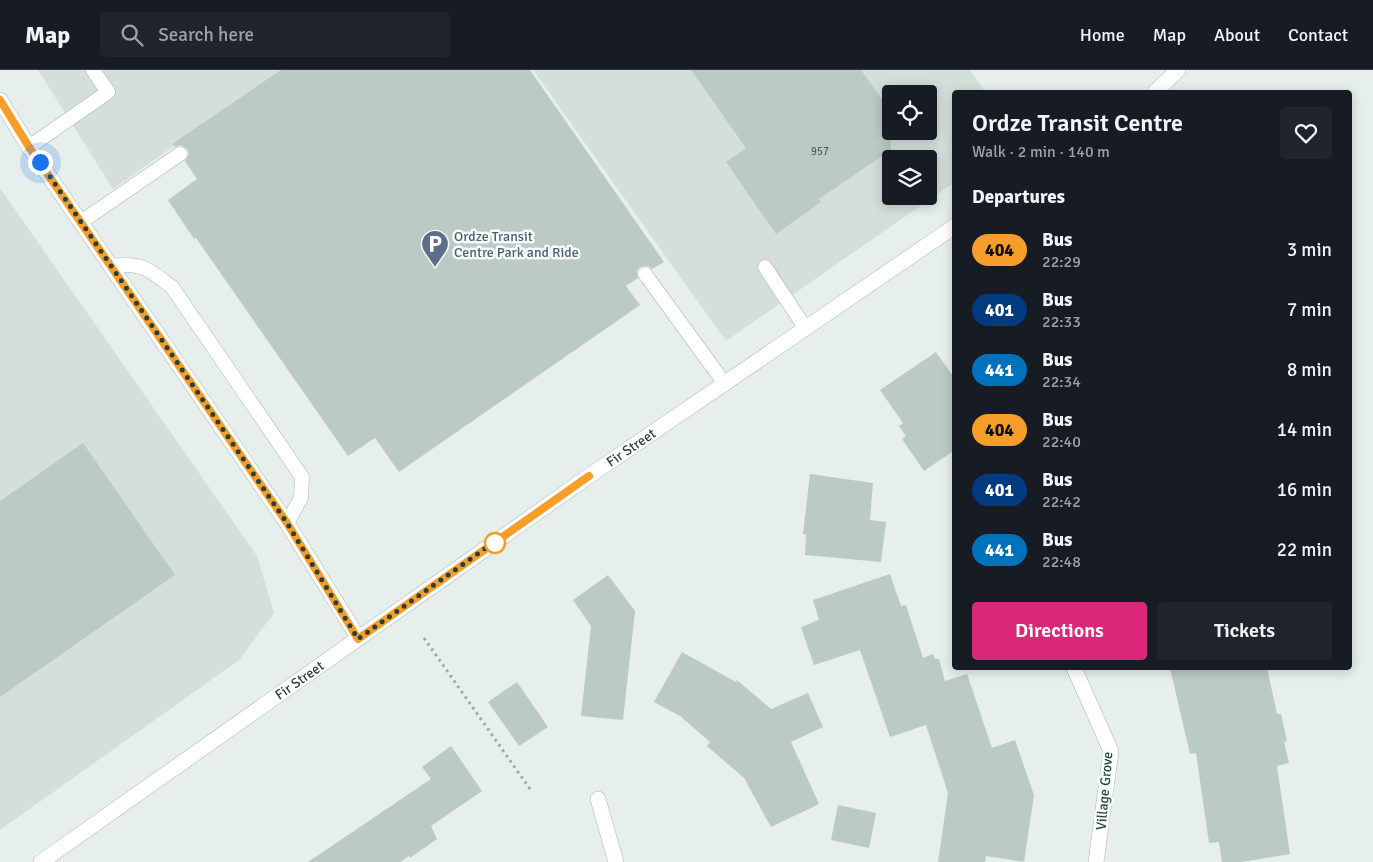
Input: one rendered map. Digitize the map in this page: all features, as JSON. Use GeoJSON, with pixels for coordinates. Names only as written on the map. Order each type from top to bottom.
{"type":"FeatureCollection","features":[{"type":"Feature","properties":{"kind":"street"},"geometry":{"type":"LineString","coordinates":[[1157,90],[1178,70]]}},
{"type":"Feature","properties":{"kind":"street"},"geometry":{"type":"LineString","coordinates":[[0,100],[29,147],[287,523],[358,639]]}},
{"type":"Feature","properties":{"kind":"street","name":"Fir Street"},"geometry":{"type":"LineString","coordinates":[[41,862],[589,476],[952,228]]}},
{"type":"Feature","properties":{"kind":"street","name":"Village Grove"},"geometry":{"type":"LineString","coordinates":[[1075,670],[1111,751],[1096,862]]}},
{"type":"Feature","properties":{"kind":"street"},"geometry":{"type":"LineString","coordinates":[[598,799],[616,862]]}},
{"type":"Feature","properties":{"kind":"lane"},"geometry":{"type":"LineString","coordinates":[[29,147],[108,92],[93,70]]}},
{"type":"Feature","properties":{"kind":"lane"},"geometry":{"type":"LineString","coordinates":[[81,222],[180,154]]}},
{"type":"Feature","properties":{"kind":"lane"},"geometry":{"type":"LineString","coordinates":[[111,266],[125,264],[148,268],[172,287],[302,477],[301,498],[287,523]]}},
{"type":"Feature","properties":{"kind":"lane"},"geometry":{"type":"LineString","coordinates":[[764,267],[806,329]]}},
{"type":"Feature","properties":{"kind":"lane"},"geometry":{"type":"LineString","coordinates":[[645,274],[726,384]]}},
{"type":"Feature","properties":{"kind":"path"},"geometry":{"type":"LineString","coordinates":[[424,638],[530,788]]}},
{"type":"Feature","properties":{"kind":"shaded area"},"geometry":{"type":"Polygon","coordinates":[[[38,70],[282,70],[113,189],[38,70]]]}},
{"type":"Feature","properties":{"kind":"shaded area"},"geometry":{"type":"Polygon","coordinates":[[[533,70],[970,70],[984,90],[952,90],[952,184],[937,194],[937,150],[882,150],[882,205],[922,205],[726,341],[533,70]]]}},
{"type":"Feature","properties":{"kind":"shaded area"},"geometry":{"type":"Polygon","coordinates":[[[0,188],[257,556],[274,613],[239,660],[0,830],[0,188]]]}},
{"type":"Feature","properties":{"kind":"building","name":"Ordze Transit Centre Park and Ride"},"geometry":{"type":"Polygon","coordinates":[[[281,70],[530,70],[664,262],[652,269],[648,266],[640,267],[637,271],[638,278],[626,286],[640,305],[399,472],[375,438],[348,456],[168,200],[197,179],[185,161],[189,154],[187,149],[180,145],[175,147],[172,144],[281,70]]]}},
{"type":"Feature","properties":{"kind":"building"},"geometry":{"type":"Polygon","coordinates":[[[691,70],[861,70],[882,99],[882,140],[891,140],[891,150],[882,150],[882,156],[819,199],[821,202],[776,234],[726,162],[746,148],[691,70]]]}},
{"type":"Feature","properties":{"kind":"building"},"geometry":{"type":"Polygon","coordinates":[[[936,352],[952,375],[952,452],[924,471],[902,439],[906,436],[899,426],[903,423],[880,390],[936,352]]]}},
{"type":"Feature","properties":{"kind":"building"},"geometry":{"type":"Polygon","coordinates":[[[83,443],[175,575],[0,697],[0,501],[83,443]]]}},
{"type":"Feature","properties":{"kind":"building"},"geometry":{"type":"Polygon","coordinates":[[[810,474],[873,483],[870,520],[886,522],[881,562],[805,555],[806,534],[803,534],[810,474]]]}},
{"type":"Feature","properties":{"kind":"building"},"geometry":{"type":"Polygon","coordinates":[[[890,574],[901,606],[906,605],[923,658],[933,654],[935,659],[939,659],[945,681],[967,674],[992,748],[1015,740],[1034,795],[1024,862],[986,856],[985,862],[938,862],[948,793],[926,725],[890,737],[860,650],[814,665],[801,627],[819,620],[813,600],[890,574]]]}},
{"type":"Feature","properties":{"kind":"building"},"geometry":{"type":"Polygon","coordinates":[[[608,575],[635,611],[623,720],[581,716],[591,626],[573,600],[608,575]]]}},
{"type":"Feature","properties":{"kind":"building"},"geometry":{"type":"Polygon","coordinates":[[[682,652],[736,682],[737,680],[771,709],[808,693],[823,727],[791,742],[819,804],[771,827],[744,778],[707,746],[710,742],[680,716],[654,702],[682,652]]]}},
{"type":"Feature","properties":{"kind":"building"},"geometry":{"type":"Polygon","coordinates":[[[1170,670],[1267,670],[1277,714],[1281,714],[1287,741],[1284,742],[1289,763],[1277,766],[1290,854],[1241,862],[1222,862],[1219,842],[1209,843],[1196,753],[1190,754],[1170,670]]]}},
{"type":"Feature","properties":{"kind":"building"},"geometry":{"type":"Polygon","coordinates":[[[517,682],[548,727],[519,746],[488,702],[517,682]]]}},
{"type":"Feature","properties":{"kind":"building"},"geometry":{"type":"Polygon","coordinates":[[[451,746],[482,791],[431,826],[437,839],[410,858],[409,856],[400,862],[308,862],[431,779],[422,767],[451,746]]]}},
{"type":"Feature","properties":{"kind":"building"},"geometry":{"type":"Polygon","coordinates":[[[838,805],[876,813],[869,848],[831,840],[838,805]]]}},
{"type":"Feature","properties":{"kind":"bus line","name":"404"},"geometry":{"type":"LineString","coordinates":[[0,100],[29,147],[287,523],[358,639],[589,476]]}},
{"type":"Feature","properties":{"kind":"place","name":"Ordze Transit Centre Park and Ride"},"geometry":{"type":"Point","coordinates":[435,268]}},
{"type":"Feature","properties":{"kind":"route"},"geometry":{"type":"LineString","coordinates":[[40,162],[287,523],[358,639],[500,538],[495,543]]}}]}
